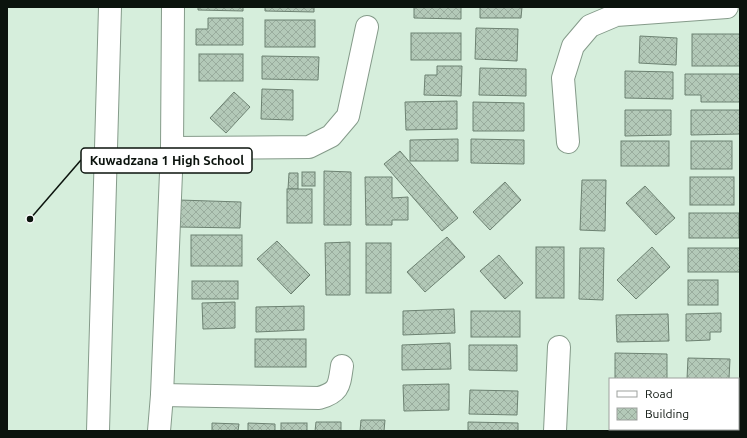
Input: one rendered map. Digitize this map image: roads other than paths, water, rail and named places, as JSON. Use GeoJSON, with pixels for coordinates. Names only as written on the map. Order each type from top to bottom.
{"type":"FeatureCollection","features":[{"type":"Feature","properties":{"kind":"street"},"geometry":{"type":"LineString","coordinates":[[98,431],[110,7]]}},
{"type":"Feature","properties":{"kind":"street"},"geometry":{"type":"LineString","coordinates":[[159,431],[162,395],[172,148],[173,7]]}},
{"type":"Feature","properties":{"kind":"street"},"geometry":{"type":"LineString","coordinates":[[568,142],[563,78],[573,46],[590,26],[616,15],[727,7]]}},
{"type":"Feature","properties":{"kind":"street"},"geometry":{"type":"LineString","coordinates":[[172,148],[309,147],[331,136],[348,116],[367,27]]}},
{"type":"Feature","properties":{"kind":"street"},"geometry":{"type":"LineString","coordinates":[[555,431],[559,347]]}},
{"type":"Feature","properties":{"kind":"street"},"geometry":{"type":"LineString","coordinates":[[162,395],[319,398],[334,392],[339,385],[342,366]]}},
{"type":"Feature","properties":{"kind":"place","name":"Kuwadzana 1 High School"},"geometry":{"type":"Point","coordinates":[30,219]}}]}
